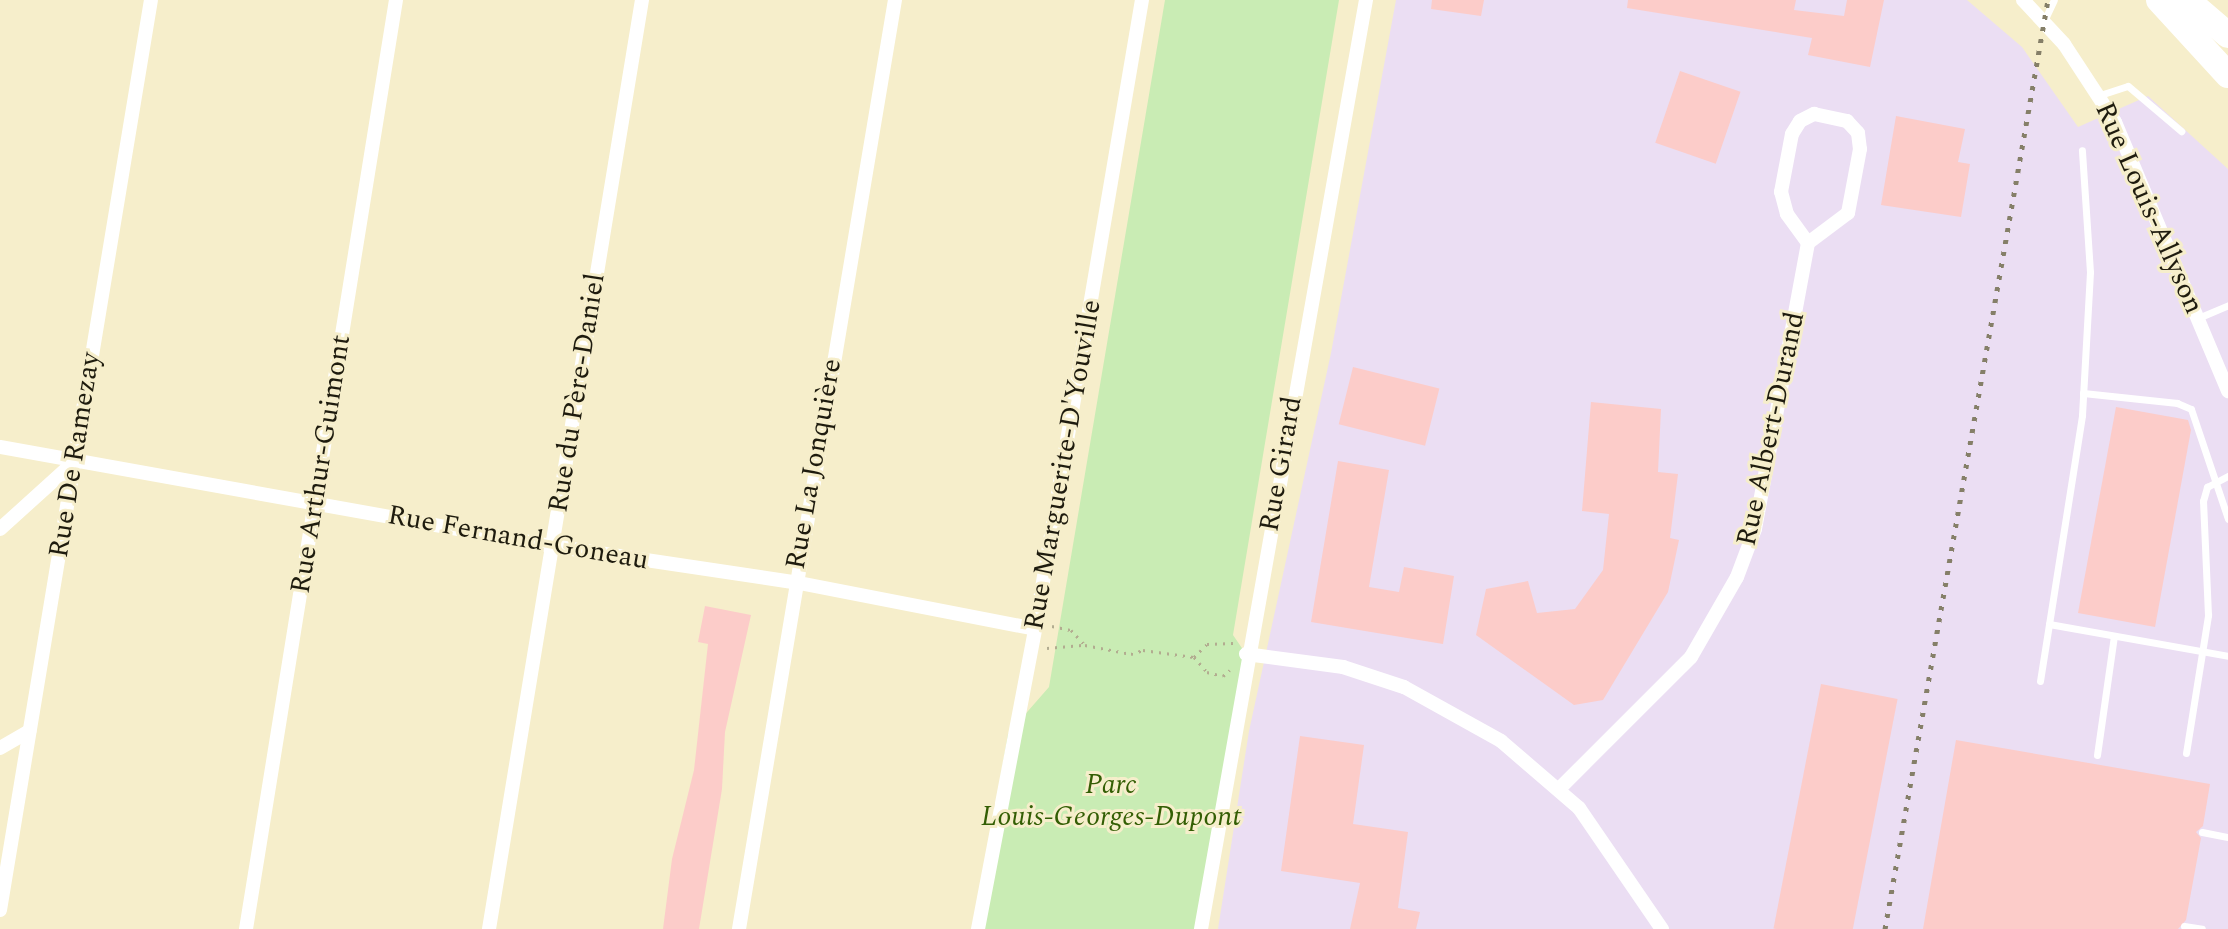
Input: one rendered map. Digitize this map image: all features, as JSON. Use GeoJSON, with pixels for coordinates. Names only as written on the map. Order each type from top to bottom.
{"type":"FeatureCollection","features":[{"type":"Feature","properties":{"kind":"highway"},"geometry":{"type":"LineString","coordinates":[[2159,0],[2228,75]]}},
{"type":"Feature","properties":{"kind":"highway"},"geometry":{"type":"LineString","coordinates":[[2187,0],[2228,35]]}},
{"type":"Feature","properties":{"kind":"street","name":"Rue De Ramezay"},"geometry":{"type":"LineString","coordinates":[[0,910],[151,0]]}},
{"type":"Feature","properties":{"kind":"street","name":"Rue Arthur-Guimont"},"geometry":{"type":"LineString","coordinates":[[246,929],[396,0]]}},
{"type":"Feature","properties":{"kind":"street","name":"Rue du Père-Daniel"},"geometry":{"type":"LineString","coordinates":[[489,929],[642,0]]}},
{"type":"Feature","properties":{"kind":"street","name":"Rue La Jonquière"},"geometry":{"type":"LineString","coordinates":[[739,929],[794,582],[895,0]]}},
{"type":"Feature","properties":{"kind":"street","name":"Rue Marguerite-D'Youville"},"geometry":{"type":"LineString","coordinates":[[978,929],[1035,629],[1142,0]]}},
{"type":"Feature","properties":{"kind":"street","name":"Rue Girard"},"geometry":{"type":"LineString","coordinates":[[1201,929],[1246,654],[1366,0]]}},
{"type":"Feature","properties":{"kind":"street","name":"Rue Louis-Allyson"},"geometry":{"type":"LineString","coordinates":[[2023,0],[2044,21],[2100,95],[2228,391]]}},
{"type":"Feature","properties":{"kind":"street"},"geometry":{"type":"LineString","coordinates":[[1824,114],[1851,124],[1860,149],[1848,213],[1808,243],[1787,214],[1781,192],[1794,129],[1804,118],[1824,114]]}},
{"type":"Feature","properties":{"kind":"street","name":"Rue Albert-Durand"},"geometry":{"type":"LineString","coordinates":[[1560,788],[1691,657],[1737,577],[1755,529],[1808,243]]}},
{"type":"Feature","properties":{"kind":"street","name":"Rue Fernand-Goneau"},"geometry":{"type":"LineString","coordinates":[[0,447],[73,463],[552,546],[794,582],[1035,629]]}},
{"type":"Feature","properties":{"kind":"street"},"geometry":{"type":"LineString","coordinates":[[0,529],[73,463]]}},
{"type":"Feature","properties":{"kind":"street"},"geometry":{"type":"LineString","coordinates":[[1246,654],[1343,667],[1404,687],[1501,741],[1560,788],[1613,854],[1662,929]]}},
{"type":"Feature","properties":{"kind":"street"},"geometry":{"type":"LineString","coordinates":[[0,748],[29,731]]}},
{"type":"Feature","properties":{"kind":"lane"},"geometry":{"type":"LineString","coordinates":[[2044,21],[2054,0]]}},
{"type":"Feature","properties":{"kind":"lane"},"geometry":{"type":"LineString","coordinates":[[2100,95],[2125,84],[2181,131]]}},
{"type":"Feature","properties":{"kind":"lane"},"geometry":{"type":"LineString","coordinates":[[2040,681],[2083,393],[2090,258],[2082,150]]}},
{"type":"Feature","properties":{"kind":"lane"},"geometry":{"type":"LineString","coordinates":[[2198,318],[2228,305]]}},
{"type":"Feature","properties":{"kind":"lane"},"geometry":{"type":"LineString","coordinates":[[2083,393],[2187,406],[2199,422],[2228,519]]}},
{"type":"Feature","properties":{"kind":"lane"},"geometry":{"type":"LineString","coordinates":[[2186,753],[2209,594],[2203,501],[2207,487],[2228,476]]}},
{"type":"Feature","properties":{"kind":"lane"},"geometry":{"type":"LineString","coordinates":[[2049,624],[2228,656]]}},
{"type":"Feature","properties":{"kind":"lane"},"geometry":{"type":"LineString","coordinates":[[2097,755],[2114,636]]}},
{"type":"Feature","properties":{"kind":"lane"},"geometry":{"type":"LineString","coordinates":[[2202,832],[2228,837]]}},
{"type":"Feature","properties":{"kind":"lane"},"geometry":{"type":"LineString","coordinates":[[2184,926],[2202,929]]}},
{"type":"Feature","properties":{"kind":"path"},"geometry":{"type":"LineString","coordinates":[[1035,629],[1046,648],[1085,645],[1194,657],[1207,672],[1223,676],[1246,654],[1229,640],[1207,644],[1194,657]]}},
{"type":"Feature","properties":{"kind":"path"},"geometry":{"type":"LineString","coordinates":[[1035,629],[1071,630],[1085,645]]}},
{"type":"Feature","properties":{"kind":"shaded area"},"geometry":{"type":"Polygon","coordinates":[[[1396,0],[1967,0],[2022,47],[2078,127],[2148,96],[2228,169],[2228,929],[1218,929],[1249,731],[1331,353],[1396,0]]]}},
{"type":"Feature","properties":{"kind":"green space","name":"Parc Louis-Georges-Dupont"},"geometry":{"type":"Polygon","coordinates":[[[1165,0],[1339,0],[1233,635],[1246,654],[1205,929],[974,929],[1008,734],[1049,687],[1165,0]]]}},
{"type":"Feature","properties":{"kind":"building"},"geometry":{"type":"Polygon","coordinates":[[[1432,0],[1484,0],[1481,16],[1431,9],[1432,0]]]}},
{"type":"Feature","properties":{"kind":"building"},"geometry":{"type":"Polygon","coordinates":[[[1628,0],[1796,0],[1794,10],[1844,16],[1847,0],[1884,0],[1870,67],[1808,55],[1812,38],[1627,8],[1628,0]]]}},
{"type":"Feature","properties":{"kind":"building"},"geometry":{"type":"Polygon","coordinates":[[[1680,71],[1741,92],[1716,164],[1655,143],[1680,71]]]}},
{"type":"Feature","properties":{"kind":"building"},"geometry":{"type":"Polygon","coordinates":[[[1896,116],[1965,129],[1958,162],[1970,164],[1961,217],[1881,205],[1896,116]]]}},
{"type":"Feature","properties":{"kind":"building"},"geometry":{"type":"Polygon","coordinates":[[[1353,367],[1439,389],[1425,446],[1339,424],[1353,367]]]}},
{"type":"Feature","properties":{"kind":"building"},"geometry":{"type":"Polygon","coordinates":[[[1591,402],[1661,409],[1658,472],[1678,474],[1670,538],[1679,540],[1668,592],[1603,700],[1574,705],[1476,635],[1486,589],[1528,581],[1537,613],[1575,609],[1603,570],[1609,514],[1582,511],[1591,402]]]}},
{"type":"Feature","properties":{"kind":"building"},"geometry":{"type":"Polygon","coordinates":[[[2116,407],[2188,420],[2191,430],[2155,627],[2078,613],[2116,407]]]}},
{"type":"Feature","properties":{"kind":"building"},"geometry":{"type":"Polygon","coordinates":[[[1338,461],[1389,470],[1369,587],[1399,592],[1404,567],[1454,576],[1443,644],[1311,622],[1338,461]]]}},
{"type":"Feature","properties":{"kind":"building"},"geometry":{"type":"Polygon","coordinates":[[[705,606],[751,615],[725,732],[722,789],[699,929],[663,929],[672,859],[694,770],[708,644],[698,642],[705,606]]]}},
{"type":"Feature","properties":{"kind":"building"},"geometry":{"type":"Polygon","coordinates":[[[1821,684],[1898,699],[1853,929],[1773,928],[1821,684]]]}},
{"type":"Feature","properties":{"kind":"building"},"geometry":{"type":"Polygon","coordinates":[[[1300,736],[1364,745],[1353,824],[1408,832],[1398,908],[1420,912],[1416,929],[1350,929],[1360,883],[1281,871],[1300,736]]]}},
{"type":"Feature","properties":{"kind":"building"},"geometry":{"type":"Polygon","coordinates":[[[1956,740],[2210,784],[2203,826],[2196,832],[2201,838],[2186,920],[2178,929],[1923,929],[1956,740]]]}},
{"type":"Feature","properties":{"kind":"railway"},"geometry":{"type":"LineString","coordinates":[[1885,929],[2048,0]]}}]}
